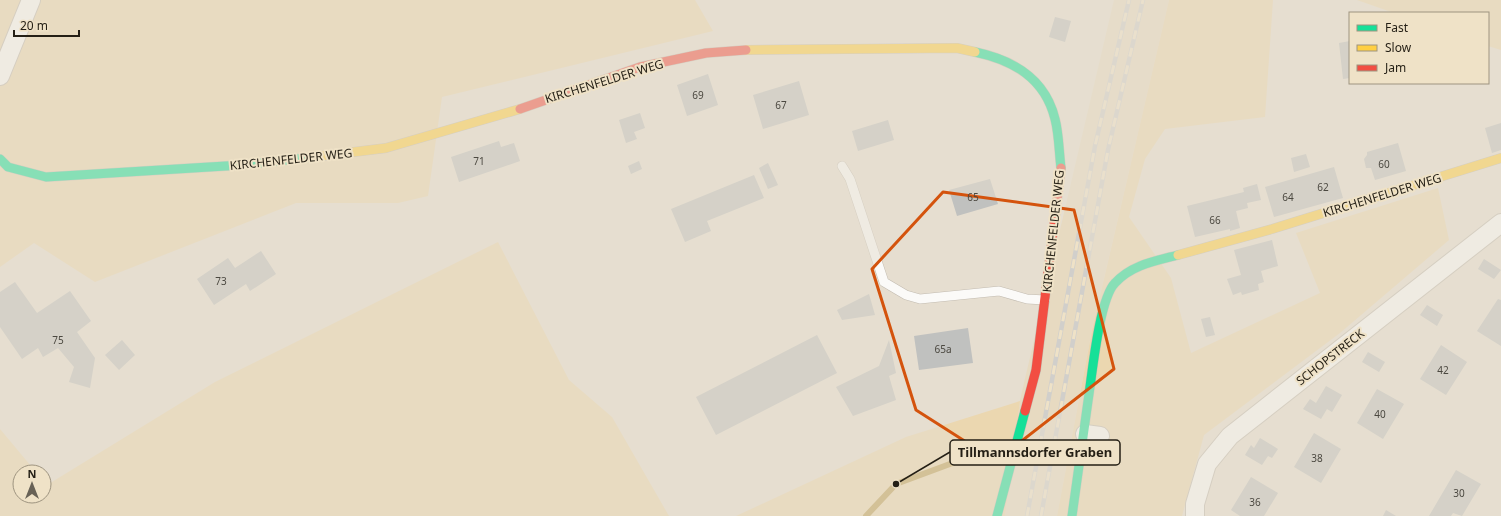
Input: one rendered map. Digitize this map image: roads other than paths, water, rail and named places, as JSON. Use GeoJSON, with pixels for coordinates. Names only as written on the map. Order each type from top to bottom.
{"type":"FeatureCollection","features":[{"type":"Feature","properties":{"kind":"street"},"geometry":{"type":"LineString","coordinates":[[0,76],[31,0]]}},
{"type":"Feature","properties":{"kind":"street","name":"KIRCHENFELDER WEG"},"geometry":{"type":"LineString","coordinates":[[0,159],[8,167],[46,177],[242,165],[386,148],[516,110],[640,67],[706,53],[762,49],[957,48],[998,57],[1026,72],[1047,96],[1055,119],[1061,171],[1036,370],[997,516]]}},
{"type":"Feature","properties":{"kind":"street","name":"KIRCHENFELDER WEG"},"geometry":{"type":"LineString","coordinates":[[1072,516],[1092,435],[1096,345],[1102,313],[1114,284],[1126,273],[1143,264],[1272,229],[1501,158]]}},
{"type":"Feature","properties":{"kind":"street","name":"SCHOPSTRECK"},"geometry":{"type":"LineString","coordinates":[[1195,516],[1195,504],[1207,464],[1230,436],[1501,223]]}},
{"type":"Feature","properties":{"kind":"lane","name":"KIRCHENFELDER WEG"},"geometry":{"type":"LineString","coordinates":[[842,166],[850,179],[884,282],[906,295],[920,298],[999,291],[1027,299],[1045,300]]}},
{"type":"Feature","properties":{"kind":"waterway"},"geometry":{"type":"LineString","coordinates":[[866,516],[896,484],[958,461]]}},
{"type":"Feature","properties":{"kind":"railway"},"geometry":{"type":"LineString","coordinates":[[1027,516],[1095,146],[1129,0]]}},
{"type":"Feature","properties":{"kind":"railway"},"geometry":{"type":"LineString","coordinates":[[1041,516],[1108,150],[1143,0]]}},
{"type":"Feature","properties":{"kind":"place","name":"Tillmannsdorfer Graben"},"geometry":{"type":"Point","coordinates":[896,484]}}]}
